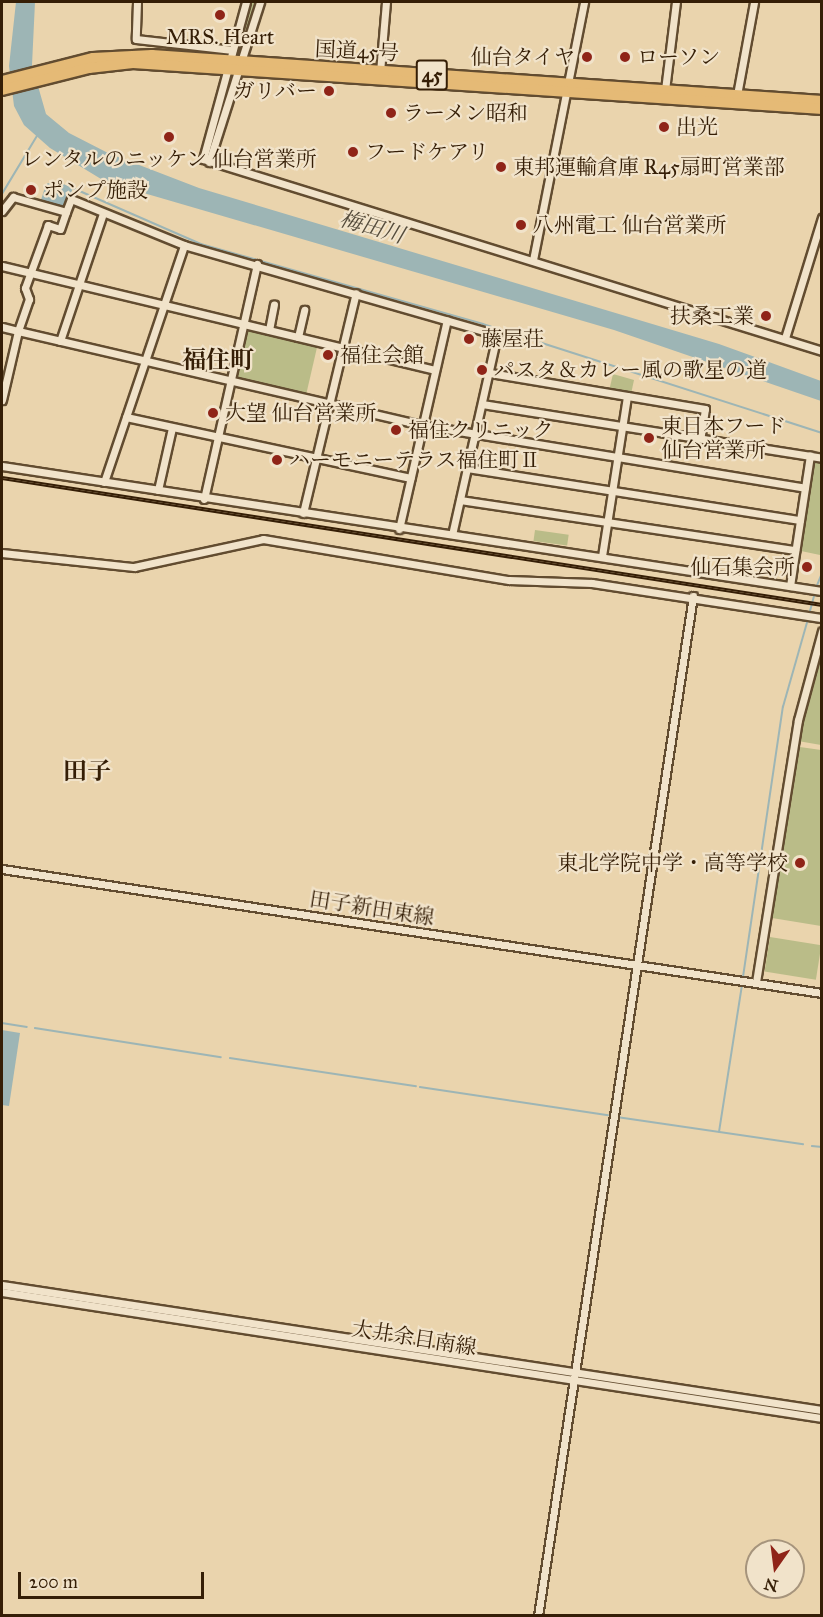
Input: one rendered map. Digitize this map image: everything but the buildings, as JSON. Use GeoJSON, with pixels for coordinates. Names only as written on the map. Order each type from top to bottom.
{"type":"FeatureCollection","features":[{"type":"Feature","properties":{"kind":"highway","name":"国道45号"},"geometry":{"type":"LineString","coordinates":[[2,81],[114,64],[380,72],[822,109]]}},
{"type":"Feature","properties":{"kind":"highway","name":"国道45号"},"geometry":{"type":"LineString","coordinates":[[233,67],[566,88],[664,90],[822,101]]}},
{"type":"Feature","properties":{"kind":"highway","name":"国道45号"},"geometry":{"type":"LineString","coordinates":[[2,90],[43,75]]}},
{"type":"Feature","properties":{"kind":"street"},"geometry":{"type":"LineString","coordinates":[[137,2],[136,39],[232,50]]}},
{"type":"Feature","properties":{"kind":"street"},"geometry":{"type":"LineString","coordinates":[[233,67],[232,50],[246,2]]}},
{"type":"Feature","properties":{"kind":"street"},"geometry":{"type":"LineString","coordinates":[[260,2],[233,67],[209,162],[533,260],[822,351]]}},
{"type":"Feature","properties":{"kind":"street"},"geometry":{"type":"LineString","coordinates":[[380,72],[386,2]]}},
{"type":"Feature","properties":{"kind":"street"},"geometry":{"type":"LineString","coordinates":[[533,260],[584,2]]}},
{"type":"Feature","properties":{"kind":"street"},"geometry":{"type":"LineString","coordinates":[[664,90],[676,2]]}},
{"type":"Feature","properties":{"kind":"street"},"geometry":{"type":"LineString","coordinates":[[737,95],[754,2]]}},
{"type":"Feature","properties":{"kind":"street"},"geometry":{"type":"LineString","coordinates":[[2,212],[13,197],[66,212]]}},
{"type":"Feature","properties":{"kind":"street"},"geometry":{"type":"LineString","coordinates":[[2,400],[18,331],[29,299],[25,288],[30,273],[48,225],[60,229],[70,199],[184,245],[257,264],[497,335],[452,534]]}},
{"type":"Feature","properties":{"kind":"street"},"geometry":{"type":"LineString","coordinates":[[60,341],[103,213]]}},
{"type":"Feature","properties":{"kind":"street"},"geometry":{"type":"LineString","coordinates":[[785,338],[822,218]]}},
{"type":"Feature","properties":{"kind":"street"},"geometry":{"type":"LineString","coordinates":[[104,482],[184,245]]}},
{"type":"Feature","properties":{"kind":"street"},"geometry":{"type":"LineString","coordinates":[[204,499],[257,264]]}},
{"type":"Feature","properties":{"kind":"street"},"geometry":{"type":"LineString","coordinates":[[2,266],[162,307],[435,370]]}},
{"type":"Feature","properties":{"kind":"street"},"geometry":{"type":"LineString","coordinates":[[303,513],[356,293]]}},
{"type":"Feature","properties":{"kind":"street"},"geometry":{"type":"LineString","coordinates":[[269,330],[274,304]]}},
{"type":"Feature","properties":{"kind":"street"},"geometry":{"type":"LineString","coordinates":[[298,337],[304,310]]}},
{"type":"Feature","properties":{"kind":"street"},"geometry":{"type":"LineString","coordinates":[[399,529],[447,320]]}},
{"type":"Feature","properties":{"kind":"street"},"geometry":{"type":"LineString","coordinates":[[2,327],[422,425],[617,459],[805,488]]}},
{"type":"Feature","properties":{"kind":"street"},"geometry":{"type":"LineString","coordinates":[[490,373],[705,408],[700,439]]}},
{"type":"Feature","properties":{"kind":"street"},"geometry":{"type":"LineString","coordinates":[[602,556],[627,396]]}},
{"type":"Feature","properties":{"kind":"street"},"geometry":{"type":"LineString","coordinates":[[482,404],[822,458]]}},
{"type":"Feature","properties":{"kind":"street"},"geometry":{"type":"LineString","coordinates":[[126,417],[411,478]]}},
{"type":"Feature","properties":{"kind":"street"},"geometry":{"type":"LineString","coordinates":[[159,490],[172,428]]}},
{"type":"Feature","properties":{"kind":"street"},"geometry":{"type":"LineString","coordinates":[[790,586],[810,456]]}},
{"type":"Feature","properties":{"kind":"street"},"geometry":{"type":"LineString","coordinates":[[2,466],[399,529],[452,534],[818,590]]}},
{"type":"Feature","properties":{"kind":"street"},"geometry":{"type":"LineString","coordinates":[[467,468],[800,520]]}},
{"type":"Feature","properties":{"kind":"street"},"geometry":{"type":"LineString","coordinates":[[460,500],[795,550]]}},
{"type":"Feature","properties":{"kind":"street"},"geometry":{"type":"LineString","coordinates":[[2,553],[134,567],[263,540],[509,580],[562,579],[819,617]]}},
{"type":"Feature","properties":{"kind":"street"},"geometry":{"type":"LineString","coordinates":[[538,1616],[693,597]]}},
{"type":"Feature","properties":{"kind":"street"},"geometry":{"type":"LineString","coordinates":[[822,632],[798,720],[756,982],[822,993]]}},
{"type":"Feature","properties":{"kind":"street","name":"田子新田東線"},"geometry":{"type":"LineString","coordinates":[[2,869],[637,966],[756,982]]}},
{"type":"Feature","properties":{"kind":"street"},"geometry":{"type":"LineString","coordinates":[[2,1284],[573,1376],[822,1410]]}},
{"type":"Feature","properties":{"kind":"street","name":"大井余目南線"},"geometry":{"type":"LineString","coordinates":[[2,1292],[573,1376],[822,1418]]}},
{"type":"Feature","properties":{"kind":"green space"},"geometry":{"type":"Polygon","coordinates":[[[250,2],[257,2],[236,53],[235,52],[250,2]]]}},
{"type":"Feature","properties":{"kind":"green space"},"geometry":{"type":"Polygon","coordinates":[[[245,326],[318,343],[306,395],[233,379],[245,326]]]}},
{"type":"Feature","properties":{"kind":"green space"},"geometry":{"type":"Polygon","coordinates":[[[613,374],[634,380],[631,394],[609,391],[613,374]]]}},
{"type":"Feature","properties":{"kind":"green space"},"geometry":{"type":"Polygon","coordinates":[[[814,460],[821,462],[820,555],[801,551],[814,460]]]}},
{"type":"Feature","properties":{"kind":"green space"},"geometry":{"type":"Polygon","coordinates":[[[535,530],[569,535],[567,546],[533,541],[535,530]]]}},
{"type":"Feature","properties":{"kind":"green space"},"geometry":{"type":"Polygon","coordinates":[[[821,647],[821,745],[798,741],[821,647]]]}},
{"type":"Feature","properties":{"kind":"green space"},"geometry":{"type":"Polygon","coordinates":[[[800,747],[821,750],[821,926],[772,918],[800,747]]]}},
{"type":"Feature","properties":{"kind":"green space"},"geometry":{"type":"Polygon","coordinates":[[[770,937],[821,945],[816,980],[765,972],[770,937]]]}},
{"type":"Feature","properties":{"kind":"water"},"geometry":{"type":"Polygon","coordinates":[[[16,2],[35,2],[32,65],[46,114],[69,133],[108,153],[199,188],[719,344],[821,381],[821,401],[614,330],[106,182],[50,148],[24,125],[14,106],[9,66],[16,2]]]}},
{"type":"Feature","properties":{"kind":"water"},"geometry":{"type":"Polygon","coordinates":[[[56,181],[73,188],[65,208],[41,200],[46,184],[56,181]]]}},
{"type":"Feature","properties":{"kind":"water"},"geometry":{"type":"Polygon","coordinates":[[[2,1030],[20,1033],[9,1106],[2,1105],[2,1030]]]}},
{"type":"Feature","properties":{"kind":"waterway"},"geometry":{"type":"LineString","coordinates":[[2,194],[37,136]]}},
{"type":"Feature","properties":{"kind":"waterway"},"geometry":{"type":"LineString","coordinates":[[73,188],[201,244],[483,324],[822,433]]}},
{"type":"Feature","properties":{"kind":"waterway"},"geometry":{"type":"LineString","coordinates":[[816,588],[822,573]]}},
{"type":"Feature","properties":{"kind":"waterway"},"geometry":{"type":"LineString","coordinates":[[809,615],[815,593]]}},
{"type":"Feature","properties":{"kind":"waterway"},"geometry":{"type":"LineString","coordinates":[[743,977],[783,707],[808,619]]}},
{"type":"Feature","properties":{"kind":"waterway"},"geometry":{"type":"LineString","coordinates":[[719,1132],[742,985]]}},
{"type":"Feature","properties":{"kind":"waterway"},"geometry":{"type":"LineString","coordinates":[[2,1023],[27,1027]]}},
{"type":"Feature","properties":{"kind":"waterway"},"geometry":{"type":"LineString","coordinates":[[35,1028],[221,1057]]}},
{"type":"Feature","properties":{"kind":"waterway"},"geometry":{"type":"LineString","coordinates":[[230,1058],[416,1086]]}},
{"type":"Feature","properties":{"kind":"waterway"},"geometry":{"type":"LineString","coordinates":[[420,1087],[608,1115]]}},
{"type":"Feature","properties":{"kind":"waterway"},"geometry":{"type":"LineString","coordinates":[[617,1117],[803,1144]]}},
{"type":"Feature","properties":{"kind":"waterway"},"geometry":{"type":"LineString","coordinates":[[812,1146],[822,1147]]}},
{"type":"Feature","properties":{"kind":"railway"},"geometry":{"type":"LineString","coordinates":[[2,478],[822,605]]}},
{"type":"Feature","properties":{"kind":"place","name":"MRS. Heart"},"geometry":{"type":"Point","coordinates":[220,15]}},
{"type":"Feature","properties":{"kind":"place","name":"仙台タイヤ"},"geometry":{"type":"Point","coordinates":[587,57]}},
{"type":"Feature","properties":{"kind":"place","name":"ローソン"},"geometry":{"type":"Point","coordinates":[625,57]}},
{"type":"Feature","properties":{"kind":"place","name":"ガリバー"},"geometry":{"type":"Point","coordinates":[329,91]}},
{"type":"Feature","properties":{"kind":"place","name":"ラーメン昭和"},"geometry":{"type":"Point","coordinates":[391,113]}},
{"type":"Feature","properties":{"kind":"place","name":"出光"},"geometry":{"type":"Point","coordinates":[664,127]}},
{"type":"Feature","properties":{"kind":"place","name":"レンタルのニッケン 仙台営業所"},"geometry":{"type":"Point","coordinates":[169,137]}},
{"type":"Feature","properties":{"kind":"place","name":"フードケアリ"},"geometry":{"type":"Point","coordinates":[353,152]}},
{"type":"Feature","properties":{"kind":"place","name":"東邦運輸倉庫 R45扇町営業部"},"geometry":{"type":"Point","coordinates":[501,167]}},
{"type":"Feature","properties":{"kind":"place","name":"ポンプ施設"},"geometry":{"type":"Point","coordinates":[31,190]}},
{"type":"Feature","properties":{"kind":"place","name":"八州電工 仙台営業所"},"geometry":{"type":"Point","coordinates":[521,225]}},
{"type":"Feature","properties":{"kind":"place","name":"扶桑工業"},"geometry":{"type":"Point","coordinates":[766,316]}},
{"type":"Feature","properties":{"kind":"place","name":"藤屋荘"},"geometry":{"type":"Point","coordinates":[469,339]}},
{"type":"Feature","properties":{"kind":"place","name":"福住会館"},"geometry":{"type":"Point","coordinates":[328,355]}},
{"type":"Feature","properties":{"kind":"place","name":"パスタ＆カレー風の歌星の道"},"geometry":{"type":"Point","coordinates":[482,370]}},
{"type":"Feature","properties":{"kind":"place","name":"大望 仙台営業所"},"geometry":{"type":"Point","coordinates":[213,413]}},
{"type":"Feature","properties":{"kind":"place","name":"福住クリニック"},"geometry":{"type":"Point","coordinates":[396,430]}},
{"type":"Feature","properties":{"kind":"place","name":"東日本フード 仙台営業所"},"geometry":{"type":"Point","coordinates":[649,438]}},
{"type":"Feature","properties":{"kind":"place","name":"ハーモニーテラス福住町Ⅱ"},"geometry":{"type":"Point","coordinates":[277,460]}},
{"type":"Feature","properties":{"kind":"place","name":"仙石集会所"},"geometry":{"type":"Point","coordinates":[807,567]}},
{"type":"Feature","properties":{"kind":"place","name":"東北学院中学・高等学校"},"geometry":{"type":"Point","coordinates":[800,863]}},
{"type":"Feature","properties":{"kind":"district","name":"福住町"},"geometry":{"type":"Point","coordinates":[218,361]}},
{"type":"Feature","properties":{"kind":"district","name":"田子"},"geometry":{"type":"Point","coordinates":[87,772]}},
{"type":"Feature","properties":{"kind":"water label","name":"梅田川"},"geometry":{"type":"Point","coordinates":[372,227]}}]}
